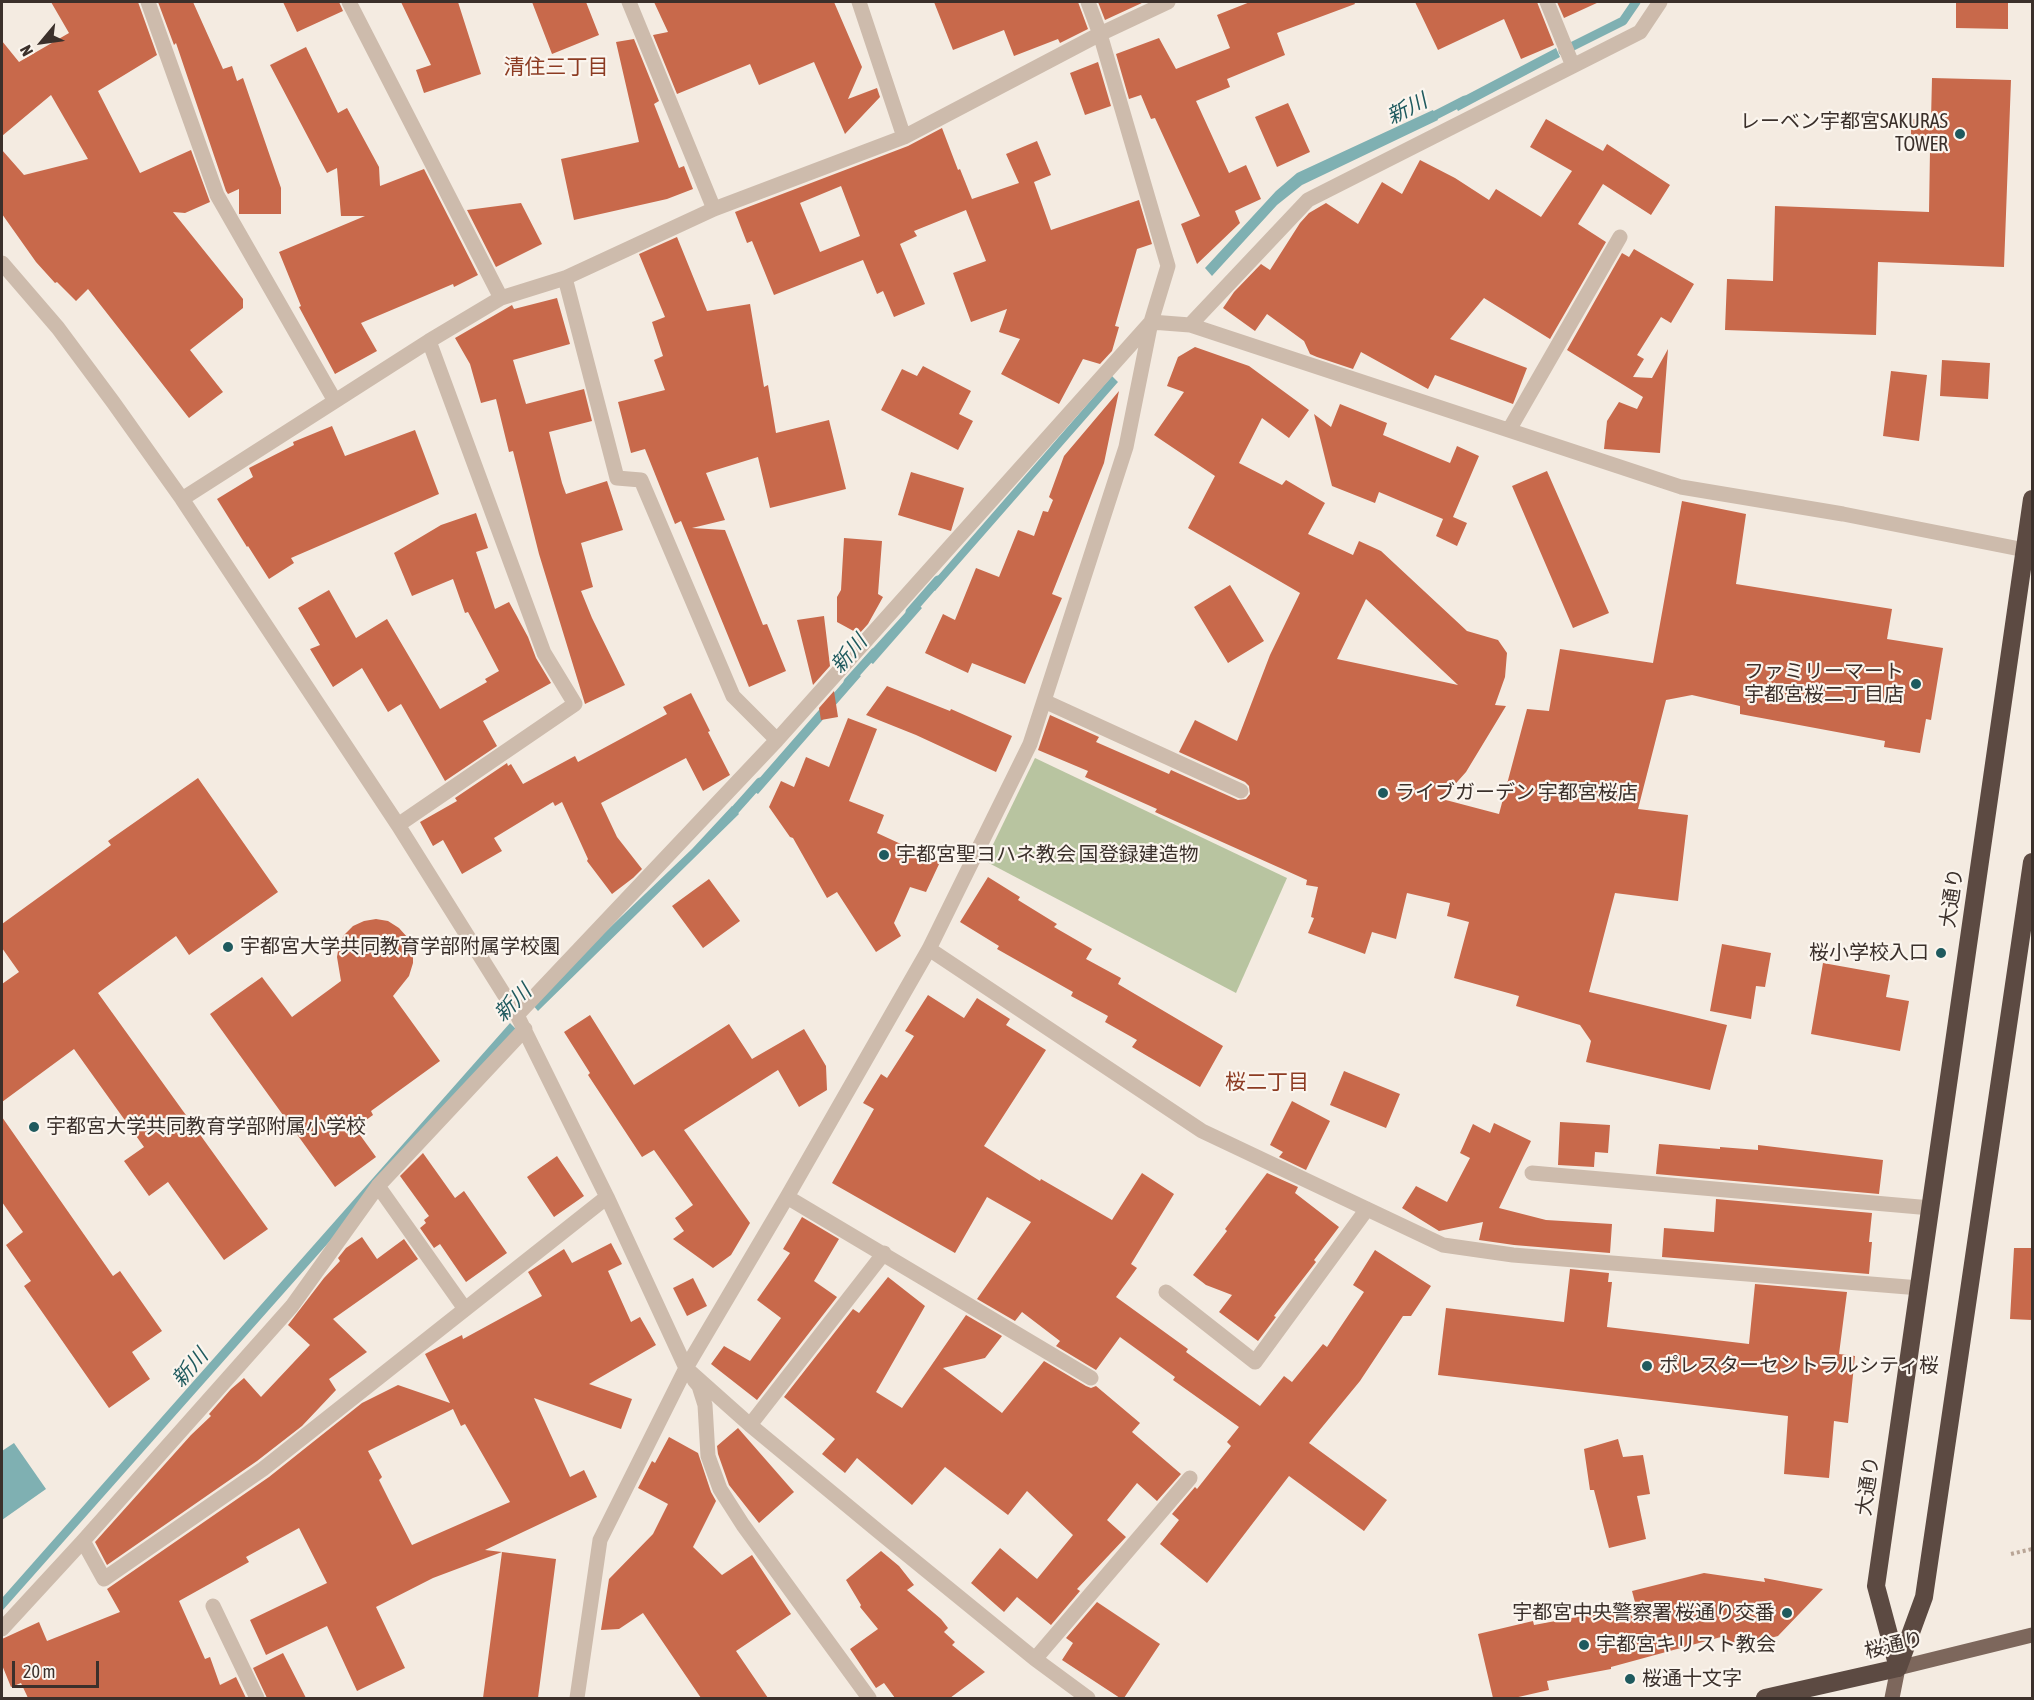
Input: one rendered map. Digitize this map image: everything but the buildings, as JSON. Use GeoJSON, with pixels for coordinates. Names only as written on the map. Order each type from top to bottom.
{"type":"FeatureCollection","features":[{"type":"Feature","properties":{"kind":"highway","name":"大通り"},"geometry":{"type":"LineString","coordinates":[[1898,1668],[1876,1586],[2032,499]]}},
{"type":"Feature","properties":{"kind":"highway"},"geometry":{"type":"LineString","coordinates":[[1898,1668],[1924,1597],[2032,862]]}},
{"type":"Feature","properties":{"kind":"highway","name":"桜通り"},"geometry":{"type":"LineString","coordinates":[[1765,1698],[1898,1668]]}},
{"type":"Feature","properties":{"kind":"main road","name":"桜通り"},"geometry":{"type":"LineString","coordinates":[[1898,1668],[2032,1635]]}},
{"type":"Feature","properties":{"kind":"main road"},"geometry":{"type":"LineString","coordinates":[[1892,1698],[1898,1668]]}},
{"type":"Feature","properties":{"kind":"street"},"geometry":{"type":"LineString","coordinates":[[148,2],[217,195],[335,401]]}},
{"type":"Feature","properties":{"kind":"street"},"geometry":{"type":"LineString","coordinates":[[349,2],[501,298]]}},
{"type":"Feature","properties":{"kind":"street"},"geometry":{"type":"LineString","coordinates":[[630,2],[714,209]]}},
{"type":"Feature","properties":{"kind":"street"},"geometry":{"type":"LineString","coordinates":[[859,2],[904,137]]}},
{"type":"Feature","properties":{"kind":"street"},"geometry":{"type":"LineString","coordinates":[[577,1698],[600,1540],[686,1368],[929,949],[1030,744],[1126,447],[1152,322],[1168,266],[1100,34],[1088,2]]}},
{"type":"Feature","properties":{"kind":"street"},"geometry":{"type":"LineString","coordinates":[[182,499],[429,341],[501,298],[565,278],[714,209],[904,137],[1100,34],[1168,2]]}},
{"type":"Feature","properties":{"kind":"street"},"geometry":{"type":"LineString","coordinates":[[1547,2],[1572,64]]}},
{"type":"Feature","properties":{"kind":"street"},"geometry":{"type":"LineString","coordinates":[[1190,325],[1308,200],[1572,64],[1640,32],[1660,2]]}},
{"type":"Feature","properties":{"kind":"street"},"geometry":{"type":"LineString","coordinates":[[1509,430],[1620,237]]}},
{"type":"Feature","properties":{"kind":"street"},"geometry":{"type":"LineString","coordinates":[[2,263],[58,328],[182,499],[398,825],[521,1023],[607,1197],[686,1368],[699,1386],[705,1405],[708,1456],[720,1489],[743,1525],[869,1698]]}},
{"type":"Feature","properties":{"kind":"street"},"geometry":{"type":"LineString","coordinates":[[565,278],[617,478],[641,480],[733,696],[777,740]]}},
{"type":"Feature","properties":{"kind":"street"},"geometry":{"type":"LineString","coordinates":[[1152,322],[1190,325],[1682,487],[1843,514],[2025,550]]}},
{"type":"Feature","properties":{"kind":"street"},"geometry":{"type":"LineString","coordinates":[[2,1629],[292,1306],[378,1186],[521,1023],[1152,322]]}},
{"type":"Feature","properties":{"kind":"street"},"geometry":{"type":"LineString","coordinates":[[398,825],[575,704],[544,653],[429,341]]}},
{"type":"Feature","properties":{"kind":"street"},"geometry":{"type":"LineString","coordinates":[[1044,701],[1241,791]]}},
{"type":"Feature","properties":{"kind":"street"},"geometry":{"type":"LineString","coordinates":[[929,949],[1202,1131],[1443,1245],[1492,1252],[1920,1288]]}},
{"type":"Feature","properties":{"kind":"street"},"geometry":{"type":"LineString","coordinates":[[1532,1173],[1930,1208]]}},
{"type":"Feature","properties":{"kind":"street"},"geometry":{"type":"LineString","coordinates":[[378,1186],[465,1309]]}},
{"type":"Feature","properties":{"kind":"street"},"geometry":{"type":"LineString","coordinates":[[83,1541],[104,1579],[263,1469],[607,1197]]}},
{"type":"Feature","properties":{"kind":"street"},"geometry":{"type":"LineString","coordinates":[[787,1197],[1091,1378]]}},
{"type":"Feature","properties":{"kind":"street"},"geometry":{"type":"LineString","coordinates":[[1166,1292],[1255,1362],[1367,1209]]}},
{"type":"Feature","properties":{"kind":"street"},"geometry":{"type":"LineString","coordinates":[[750,1425],[884,1253]]}},
{"type":"Feature","properties":{"kind":"street"},"geometry":{"type":"LineString","coordinates":[[686,1368],[750,1425],[1035,1659],[1088,1698]]}},
{"type":"Feature","properties":{"kind":"street"},"geometry":{"type":"LineString","coordinates":[[1035,1659],[1190,1478]]}},
{"type":"Feature","properties":{"kind":"street"},"geometry":{"type":"LineString","coordinates":[[213,1606],[257,1698]]}},
{"type":"Feature","properties":{"kind":"path"},"geometry":{"type":"LineString","coordinates":[[2012,1554],[2032,1549]]}},
{"type":"Feature","properties":{"kind":"green space"},"geometry":{"type":"Polygon","coordinates":[[[1035,758],[1287,878],[1236,993],[985,861],[1035,758]]]}},
{"type":"Feature","properties":{"kind":"water"},"geometry":{"type":"Polygon","coordinates":[[[1556,48],[1560,57],[1458,111],[1453,102],[1556,48]]]}},
{"type":"Feature","properties":{"kind":"water"},"geometry":{"type":"Polygon","coordinates":[[[1433,110],[1438,120],[1302,185],[1277,205],[1212,276],[1205,268],[1276,191],[1297,173],[1433,110]]]}},
{"type":"Feature","properties":{"kind":"water"},"geometry":{"type":"Polygon","coordinates":[[[1112,376],[1118,382],[935,591],[929,586],[1112,376]]]}},
{"type":"Feature","properties":{"kind":"water"},"geometry":{"type":"Polygon","coordinates":[[[915,602],[922,608],[873,664],[864,658],[915,602]]]}},
{"type":"Feature","properties":{"kind":"water"},"geometry":{"type":"Polygon","coordinates":[[[853,671],[861,676],[758,794],[750,789],[853,671]]]}},
{"type":"Feature","properties":{"kind":"water"},"geometry":{"type":"Polygon","coordinates":[[[732,806],[739,814],[538,1011],[531,1003],[692,849],[732,806]]]}},
{"type":"Feature","properties":{"kind":"water"},"geometry":{"type":"Polygon","coordinates":[[[510,1023],[517,1030],[2,1611],[2,1598],[510,1023]]]}},
{"type":"Feature","properties":{"kind":"water"},"geometry":{"type":"Polygon","coordinates":[[[14,1443],[46,1489],[2,1520],[2,1451],[14,1443]]]}},
{"type":"Feature","properties":{"kind":"waterway","name":"新川"},"geometry":{"type":"LineString","coordinates":[[1563,51],[1623,21],[1636,2]]}},
{"type":"Feature","properties":{"kind":"waterway","name":"新川"},"geometry":{"type":"LineString","coordinates":[[1426,120],[1465,100]]}},
{"type":"Feature","properties":{"kind":"waterway","name":"新川"},"geometry":{"type":"LineString","coordinates":[[910,612],[938,580]]}},
{"type":"Feature","properties":{"kind":"waterway","name":"新川"},"geometry":{"type":"LineString","coordinates":[[848,682],[875,652]]}},
{"type":"Feature","properties":{"kind":"waterway","name":"新川"},"geometry":{"type":"LineString","coordinates":[[727,819],[760,782]]}},
{"type":"Feature","properties":{"kind":"place","name":"レーベン宇都宮SAKURAS TOWER"},"geometry":{"type":"Point","coordinates":[1960,134]}},
{"type":"Feature","properties":{"kind":"place","name":"ファミリーマート 宇都宮桜二丁目店"},"geometry":{"type":"Point","coordinates":[1916,684]}},
{"type":"Feature","properties":{"kind":"place","name":"ライブガーデン 宇都宮桜店"},"geometry":{"type":"Point","coordinates":[1383,793]}},
{"type":"Feature","properties":{"kind":"place","name":"宇都宮聖ヨハネ教会 国登録建造物"},"geometry":{"type":"Point","coordinates":[884,855]}},
{"type":"Feature","properties":{"kind":"place","name":"宇都宮大学共同教育学部附属学校園"},"geometry":{"type":"Point","coordinates":[228,947]}},
{"type":"Feature","properties":{"kind":"place","name":"桜小学校入口"},"geometry":{"type":"Point","coordinates":[1941,953]}},
{"type":"Feature","properties":{"kind":"place","name":"宇都宮大学共同教育学部附属小学校"},"geometry":{"type":"Point","coordinates":[34,1127]}},
{"type":"Feature","properties":{"kind":"place","name":"ポレスターセントラルシティ桜"},"geometry":{"type":"Point","coordinates":[1647,1366]}},
{"type":"Feature","properties":{"kind":"place","name":"宇都宮中央警察署 桜通り交番"},"geometry":{"type":"Point","coordinates":[1787,1613]}},
{"type":"Feature","properties":{"kind":"place","name":"宇都宮キリスト教会"},"geometry":{"type":"Point","coordinates":[1584,1645]}},
{"type":"Feature","properties":{"kind":"place","name":"桜通十文字"},"geometry":{"type":"Point","coordinates":[1630,1679]}},
{"type":"Feature","properties":{"kind":"district","name":"清住三丁目"},"geometry":{"type":"Point","coordinates":[556,67]}},
{"type":"Feature","properties":{"kind":"district","name":"桜二丁目"},"geometry":{"type":"Point","coordinates":[1267,1082]}}]}
